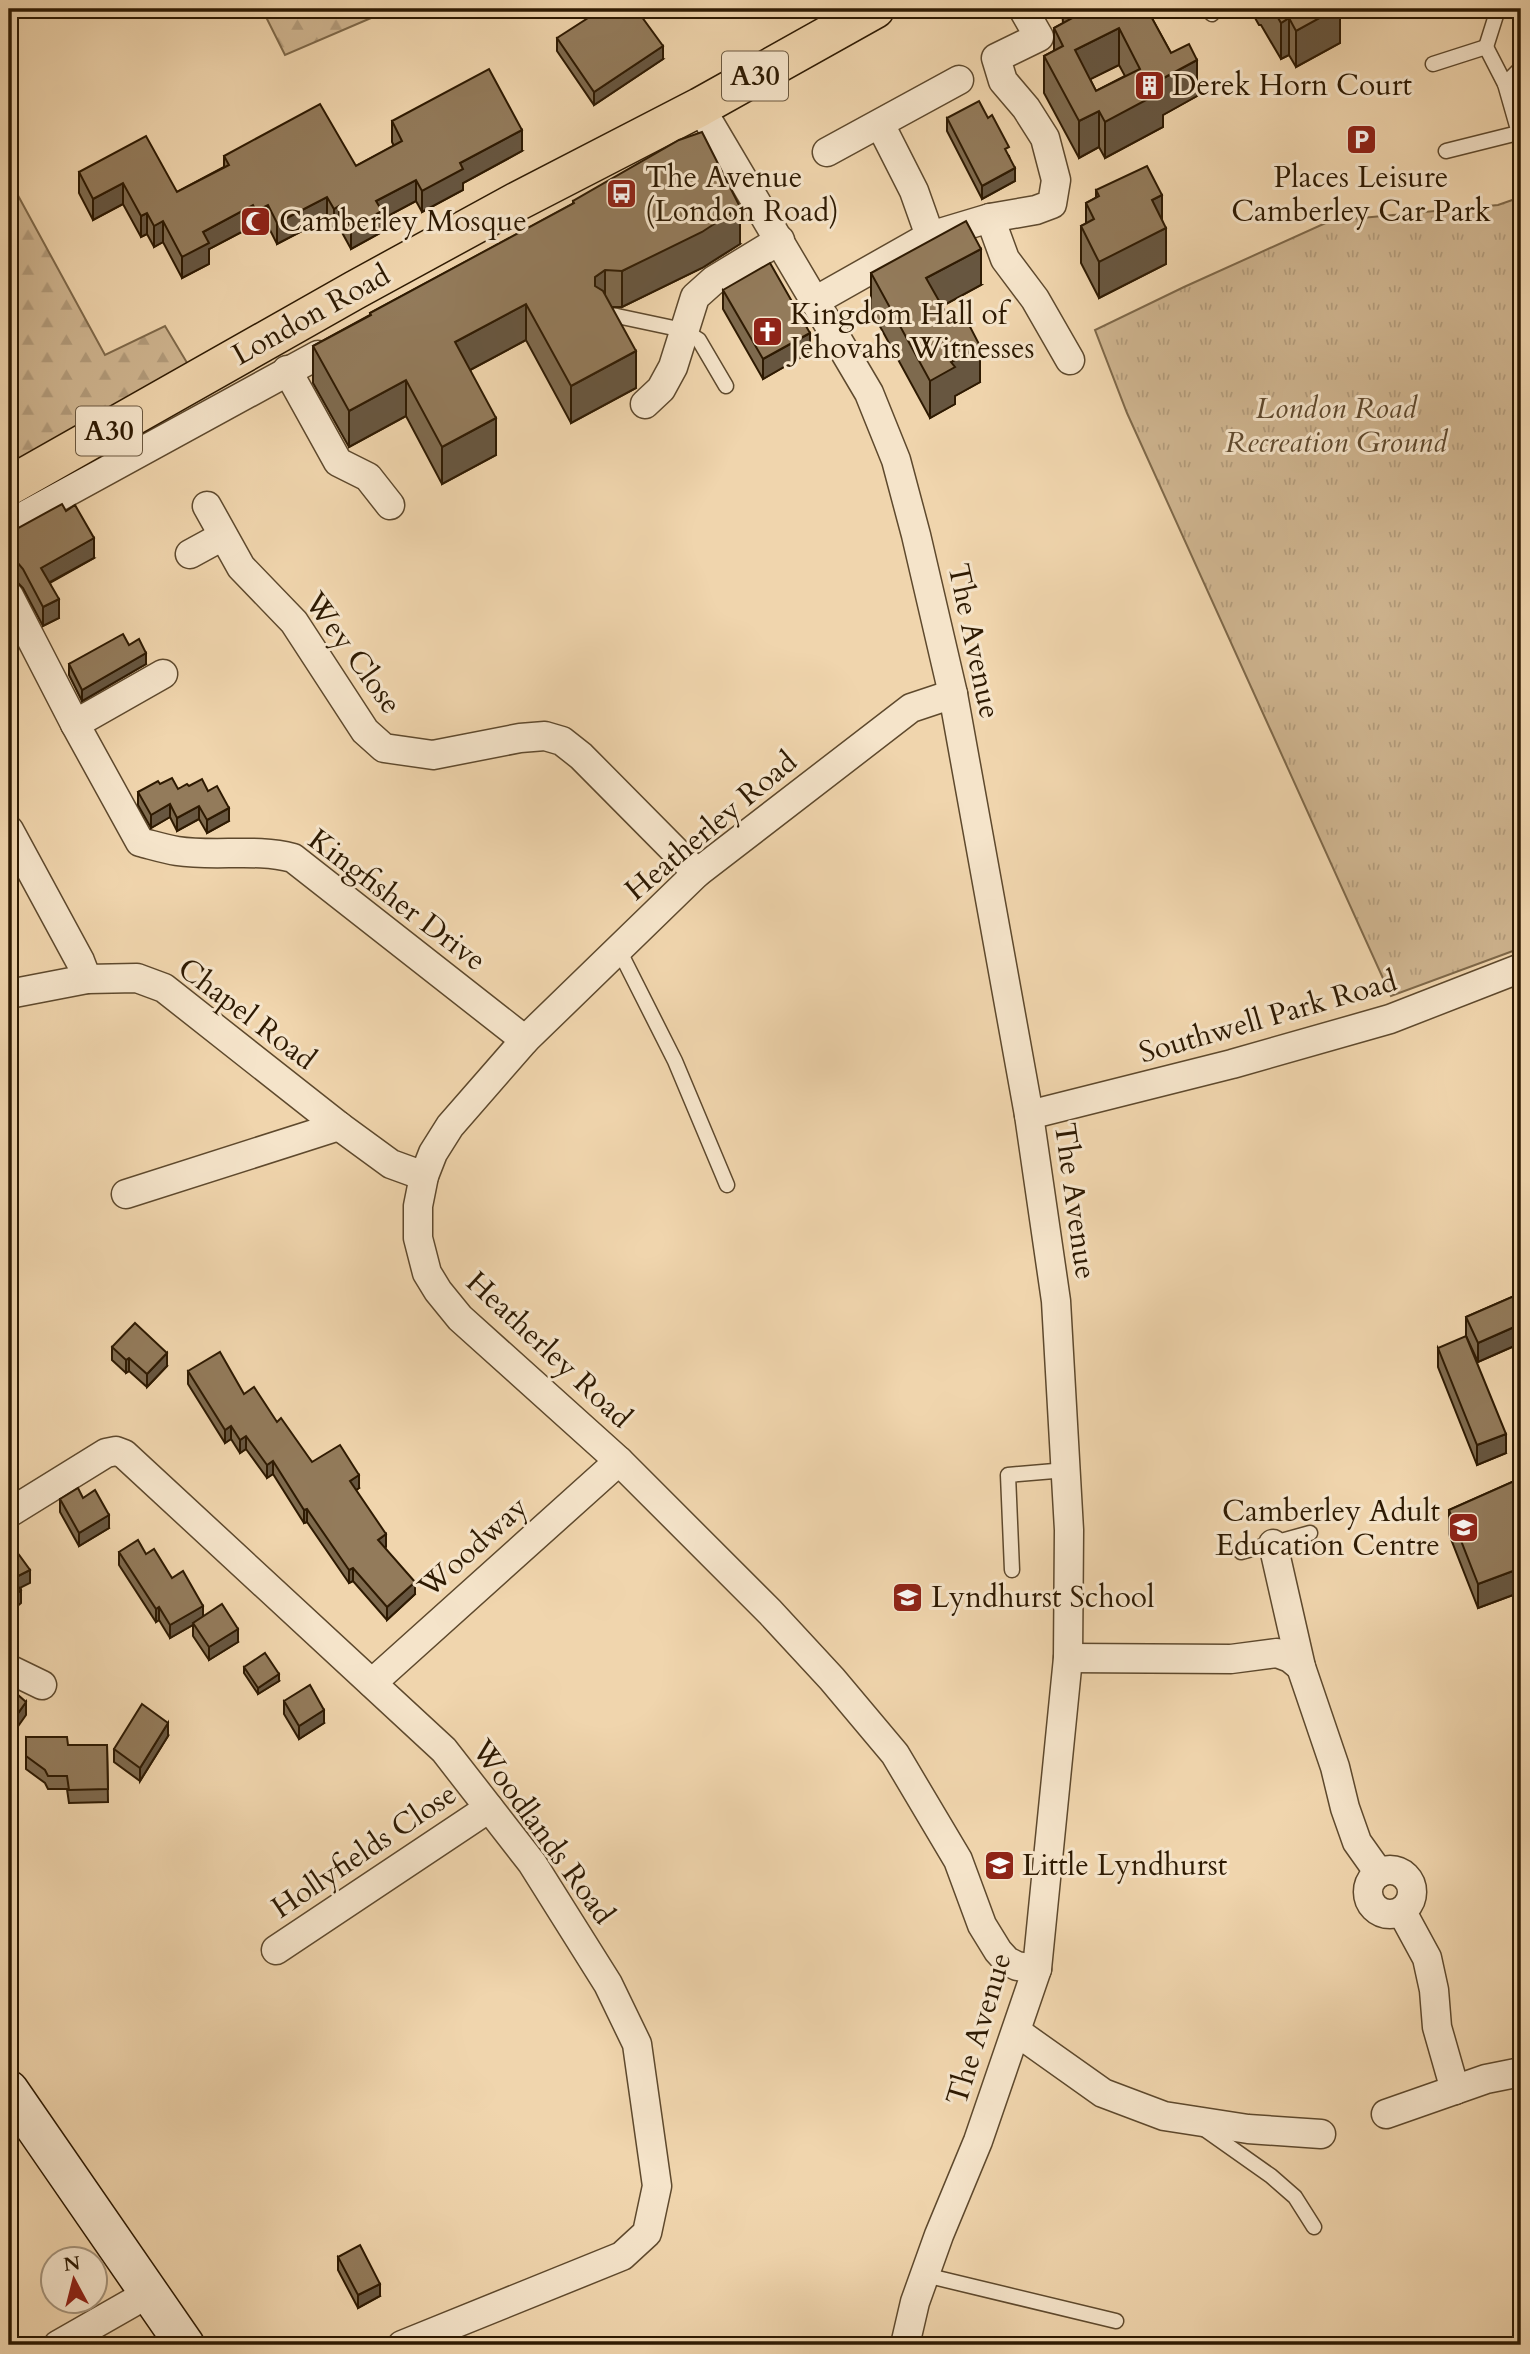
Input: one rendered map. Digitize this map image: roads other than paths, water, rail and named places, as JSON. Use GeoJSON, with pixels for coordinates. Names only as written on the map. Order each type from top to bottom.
{"type":"FeatureCollection","features":[{"type":"Feature","properties":{"kind":"main road","name":"London Road"},"geometry":{"type":"LineString","coordinates":[[9,486],[281,331],[516,202],[700,107],[875,9]]}},
{"type":"Feature","properties":{"kind":"main road"},"geometry":{"type":"LineString","coordinates":[[9,2090],[185,2345]]}},
{"type":"Feature","properties":{"kind":"street"},"geometry":{"type":"LineString","coordinates":[[816,301],[930,236],[990,218],[1036,210],[1052,204],[1056,180],[1045,138],[1026,108],[1003,82],[996,58],[1039,37],[1023,9]]}},
{"type":"Feature","properties":{"kind":"street"},"geometry":{"type":"LineString","coordinates":[[827,152],[959,80]]}},
{"type":"Feature","properties":{"kind":"street","name":"The Avenue"},"geometry":{"type":"LineString","coordinates":[[700,107],[869,393],[896,460],[953,694],[1029,1115],[1056,1301],[1069,1530],[1068,1658],[1037,1969],[978,2141],[939,2235],[905,2345]]}},
{"type":"Feature","properties":{"kind":"street"},"geometry":{"type":"LineString","coordinates":[[880,124],[914,191],[930,236]]}},
{"type":"Feature","properties":{"kind":"street"},"geometry":{"type":"LineString","coordinates":[[990,218],[1005,259],[1035,299],[1070,360]]}},
{"type":"Feature","properties":{"kind":"street"},"geometry":{"type":"LineString","coordinates":[[645,404],[661,389],[673,367],[695,297],[715,280],[780,240]]}},
{"type":"Feature","properties":{"kind":"street"},"geometry":{"type":"LineString","coordinates":[[281,331],[302,363],[338,462],[369,477],[390,505]]}},
{"type":"Feature","properties":{"kind":"street"},"geometry":{"type":"LineString","coordinates":[[9,524],[302,363]]}},
{"type":"Feature","properties":{"kind":"street","name":"Wey Close"},"geometry":{"type":"LineString","coordinates":[[207,506],[241,567],[294,622],[365,731],[384,748],[433,755],[520,738],[545,736],[562,741],[581,756],[697,873]]}},
{"type":"Feature","properties":{"kind":"street"},"geometry":{"type":"LineString","coordinates":[[190,554],[223,536]]}},
{"type":"Feature","properties":{"kind":"street","name":"Kingfisher Drive"},"geometry":{"type":"LineString","coordinates":[[9,596],[140,842],[177,851],[249,852],[293,858],[525,1040]]}},
{"type":"Feature","properties":{"kind":"street"},"geometry":{"type":"LineString","coordinates":[[75,724],[163,674]]}},
{"type":"Feature","properties":{"kind":"street","name":"Heatherley Road"},"geometry":{"type":"LineString","coordinates":[[953,694],[911,708],[697,873],[525,1040],[450,1126],[433,1153],[424,1176],[418,1206],[418,1238],[427,1273],[438,1291],[486,1343],[619,1461],[770,1612],[832,1679],[895,1754],[958,1860],[982,1925],[998,1951],[1007,1961],[1017,1966],[1037,1969]]}},
{"type":"Feature","properties":{"kind":"street"},"geometry":{"type":"LineString","coordinates":[[9,830],[80,961],[87,979]]}},
{"type":"Feature","properties":{"kind":"street","name":"Southwell Park Road"},"geometry":{"type":"LineString","coordinates":[[1029,1115],[1232,1064],[1390,1020],[1521,968]]}},
{"type":"Feature","properties":{"kind":"street","name":"Chapel Road"},"geometry":{"type":"LineString","coordinates":[[9,994],[87,979],[137,978],[164,988],[391,1164],[424,1176]]}},
{"type":"Feature","properties":{"kind":"street"},"geometry":{"type":"LineString","coordinates":[[126,1194],[339,1126]]}},
{"type":"Feature","properties":{"kind":"street","name":"Woodlands Road"},"geometry":{"type":"LineString","coordinates":[[9,1513],[106,1453],[116,1451],[124,1454],[444,1750],[532,1863],[608,1983],[637,2044],[657,2186],[647,2233],[622,2256],[401,2345]]}},
{"type":"Feature","properties":{"kind":"street","name":"Woodway"},"geometry":{"type":"LineString","coordinates":[[372,1683],[619,1461]]}},
{"type":"Feature","properties":{"kind":"street"},"geometry":{"type":"LineString","coordinates":[[1273,1544],[1301,1667],[1357,1842],[1379,1872],[1369,1884],[1368,1899],[1380,1912],[1402,1912],[1427,1958],[1434,1990],[1437,2027],[1455,2090]]}},
{"type":"Feature","properties":{"kind":"street"},"geometry":{"type":"LineString","coordinates":[[1068,1658],[1231,1659],[1277,1653],[1290,1658],[1301,1667]]}},
{"type":"Feature","properties":{"kind":"street"},"geometry":{"type":"LineString","coordinates":[[9,1669],[42,1685]]}},
{"type":"Feature","properties":{"kind":"street","name":"Hollyfields Close"},"geometry":{"type":"LineString","coordinates":[[276,1950],[489,1808]]}},
{"type":"Feature","properties":{"kind":"street"},"geometry":{"type":"LineString","coordinates":[[1017,2032],[1103,2093],[1164,2116],[1196,2123],[1321,2134]]}},
{"type":"Feature","properties":{"kind":"street"},"geometry":{"type":"LineString","coordinates":[[1386,2113],[1486,2079],[1521,2072]]}},
{"type":"Feature","properties":{"kind":"street"},"geometry":{"type":"LineString","coordinates":[[58,2345],[149,2293]]}},
{"type":"Feature","properties":{"kind":"lane"},"geometry":{"type":"LineString","coordinates":[[1446,151],[1520,136],[1507,90],[1486,47],[1498,9]]}},
{"type":"Feature","properties":{"kind":"lane"},"geometry":{"type":"LineString","coordinates":[[1433,64],[1486,47]]}},
{"type":"Feature","properties":{"kind":"lane"},"geometry":{"type":"LineString","coordinates":[[1507,90],[1521,68]]}},
{"type":"Feature","properties":{"kind":"lane"},"geometry":{"type":"LineString","coordinates":[[1507,90],[1521,86]]}},
{"type":"Feature","properties":{"kind":"lane"},"geometry":{"type":"LineString","coordinates":[[604,318],[617,316],[684,330],[699,340],[726,386]]}},
{"type":"Feature","properties":{"kind":"lane"},"geometry":{"type":"LineString","coordinates":[[619,950],[675,1061],[727,1185]]}},
{"type":"Feature","properties":{"kind":"lane"},"geometry":{"type":"LineString","coordinates":[[1012,1570],[1008,1475],[1066,1470]]}},
{"type":"Feature","properties":{"kind":"lane"},"geometry":{"type":"LineString","coordinates":[[1241,1552],[1310,1533]]}},
{"type":"Feature","properties":{"kind":"lane"},"geometry":{"type":"LineString","coordinates":[[1196,2123],[1271,2176],[1295,2197],[1314,2227]]}},
{"type":"Feature","properties":{"kind":"lane"},"geometry":{"type":"LineString","coordinates":[[925,2275],[1116,2321]]}},
{"type":"Feature","properties":{"kind":"place","name":"Derek Horn Court"},"geometry":{"type":"Point","coordinates":[1149,85]}},
{"type":"Feature","properties":{"kind":"place","name":"Places Leisure Camberley Car Park"},"geometry":{"type":"Point","coordinates":[1361,139]}},
{"type":"Feature","properties":{"kind":"place","name":"The Avenue (London Road)"},"geometry":{"type":"Point","coordinates":[622,194]}},
{"type":"Feature","properties":{"kind":"place","name":"Camberley Mosque"},"geometry":{"type":"Point","coordinates":[256,221]}},
{"type":"Feature","properties":{"kind":"place","name":"Kingdom Hall of Jehovahs Witnesses"},"geometry":{"type":"Point","coordinates":[767,331]}},
{"type":"Feature","properties":{"kind":"place","name":"Camberley Adult Education Centre"},"geometry":{"type":"Point","coordinates":[1463,1528]}},
{"type":"Feature","properties":{"kind":"place","name":"Lyndhurst School"},"geometry":{"type":"Point","coordinates":[908,1597]}},
{"type":"Feature","properties":{"kind":"place","name":"Little Lyndhurst"},"geometry":{"type":"Point","coordinates":[999,1865]}},
{"type":"Feature","properties":{"kind":"park label","name":"London Road Recreation Ground"},"geometry":{"type":"Point","coordinates":[1336,425]}}]}
